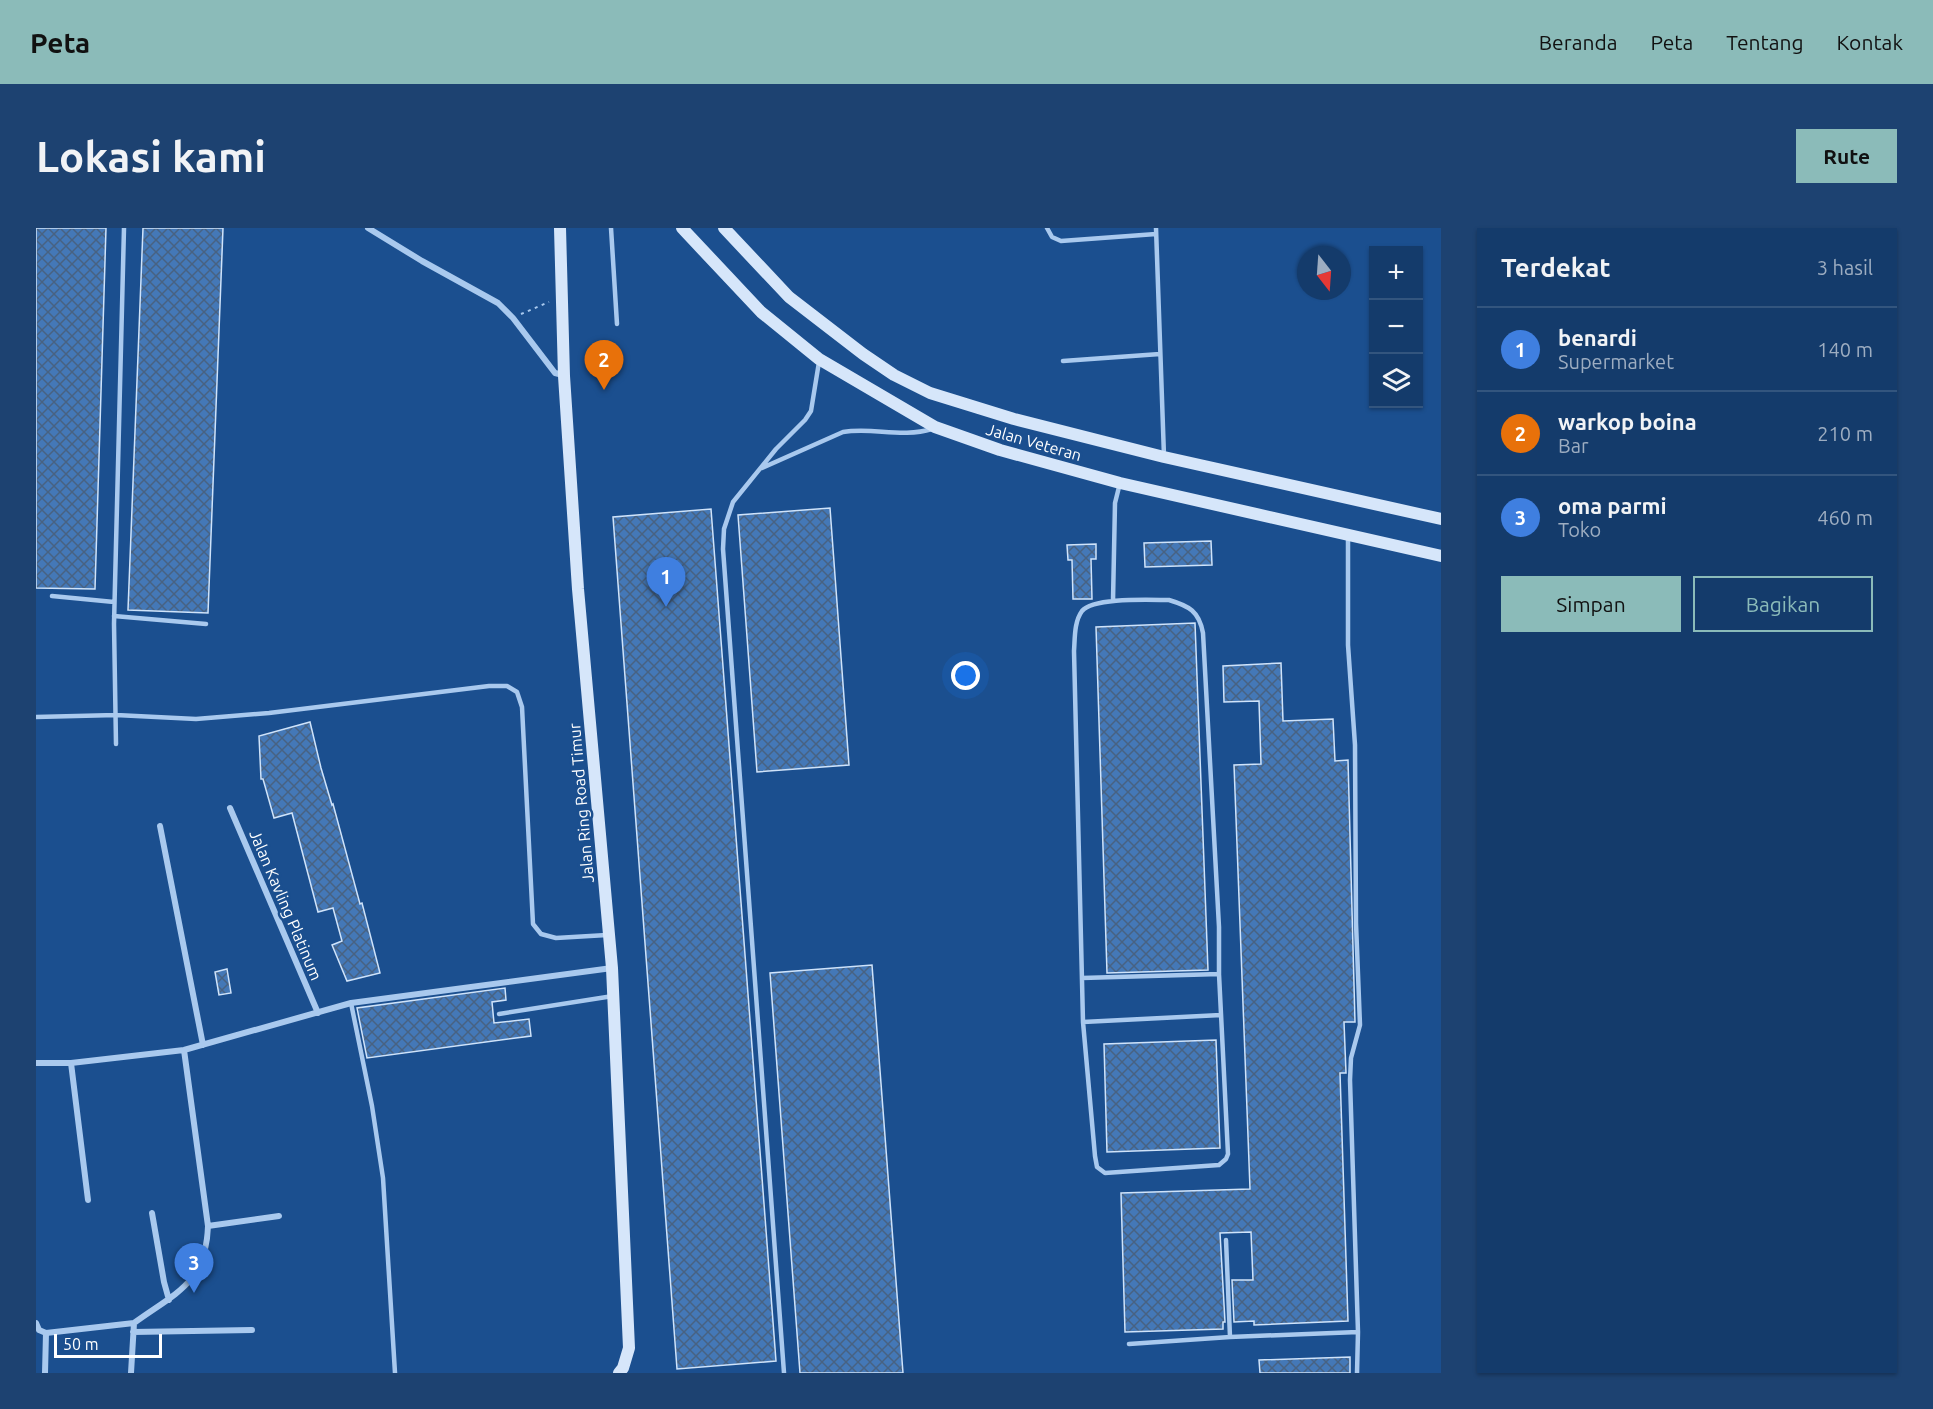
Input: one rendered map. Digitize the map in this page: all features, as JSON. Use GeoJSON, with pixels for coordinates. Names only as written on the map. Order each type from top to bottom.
{"type":"FeatureCollection","features":[{"type":"Feature","properties":{"kind":"main road","name":"Jalan Ring Road Timur"},"geometry":{"type":"LineString","coordinates":[[560,228],[564,375],[578,589],[612,968],[629,1348],[625,1371]]}},
{"type":"Feature","properties":{"kind":"main road","name":"Jalan Veteran"},"geometry":{"type":"LineString","coordinates":[[682,228],[761,312],[819,359],[935,428],[1000,450],[1120,483],[1347,539],[1441,556]]}},
{"type":"Feature","properties":{"kind":"main road","name":"Jalan Veteran"},"geometry":{"type":"LineString","coordinates":[[724,228],[789,297],[863,354],[894,375],[930,393],[1014,419],[1164,457],[1441,519]]}},
{"type":"Feature","properties":{"kind":"street"},"geometry":{"type":"LineString","coordinates":[[368,228],[498,303],[513,318],[555,374],[564,375]]}},
{"type":"Feature","properties":{"kind":"street","name":"Jalan Kavling Platinum"},"geometry":{"type":"LineString","coordinates":[[230,808],[318,1013]]}},
{"type":"Feature","properties":{"kind":"street"},"geometry":{"type":"LineString","coordinates":[[160,826],[203,1045]]}},
{"type":"Feature","properties":{"kind":"street"},"geometry":{"type":"LineString","coordinates":[[36,1063],[71,1063],[184,1050],[351,1003],[612,968]]}},
{"type":"Feature","properties":{"kind":"street"},"geometry":{"type":"LineString","coordinates":[[36,1323],[39,1330],[46,1333],[134,1323],[169,1300],[188,1284],[200,1266],[207,1246],[208,1226],[184,1050]]}},
{"type":"Feature","properties":{"kind":"street"},"geometry":{"type":"LineString","coordinates":[[71,1063],[88,1200]]}},
{"type":"Feature","properties":{"kind":"street"},"geometry":{"type":"LineString","coordinates":[[152,1213],[169,1300]]}},
{"type":"Feature","properties":{"kind":"street"},"geometry":{"type":"LineString","coordinates":[[208,1226],[279,1216]]}},
{"type":"Feature","properties":{"kind":"street"},"geometry":{"type":"LineString","coordinates":[[131,1373],[134,1323]]}},
{"type":"Feature","properties":{"kind":"street"},"geometry":{"type":"LineString","coordinates":[[133,1332],[252,1330]]}},
{"type":"Feature","properties":{"kind":"street"},"geometry":{"type":"LineString","coordinates":[[45,1373],[46,1333]]}},
{"type":"Feature","properties":{"kind":"lane"},"geometry":{"type":"LineString","coordinates":[[116,744],[114,602],[124,228]]}},
{"type":"Feature","properties":{"kind":"lane"},"geometry":{"type":"LineString","coordinates":[[611,228],[617,324]]}},
{"type":"Feature","properties":{"kind":"lane"},"geometry":{"type":"LineString","coordinates":[[1047,228],[1052,237],[1061,241],[1156,231],[1164,457]]}},
{"type":"Feature","properties":{"kind":"lane"},"geometry":{"type":"LineString","coordinates":[[1063,361],[1160,354]]}},
{"type":"Feature","properties":{"kind":"lane"},"geometry":{"type":"LineString","coordinates":[[783,1373],[723,549],[724,529],[733,502],[788,436],[805,420],[813,401],[819,359]]}},
{"type":"Feature","properties":{"kind":"lane"},"geometry":{"type":"LineString","coordinates":[[760,469],[833,436],[856,430],[910,433],[935,428]]}},
{"type":"Feature","properties":{"kind":"lane"},"geometry":{"type":"LineString","coordinates":[[1113,601],[1115,500],[1120,483]]}},
{"type":"Feature","properties":{"kind":"lane"},"geometry":{"type":"LineString","coordinates":[[1347,539],[1348,645],[1355,745],[1356,923],[1360,1025],[1351,1058],[1350,1080],[1358,1373]]}},
{"type":"Feature","properties":{"kind":"lane"},"geometry":{"type":"LineString","coordinates":[[52,596],[114,602]]}},
{"type":"Feature","properties":{"kind":"lane"},"geometry":{"type":"LineString","coordinates":[[1169,600],[1188,607],[1196,613],[1201,623],[1217,892],[1219,974],[1228,1148],[1226,1159],[1219,1165],[1111,1173],[1101,1171],[1096,1162],[1083,1022],[1074,651],[1075,627],[1086,607],[1113,601],[1169,600]]}},
{"type":"Feature","properties":{"kind":"lane"},"geometry":{"type":"LineString","coordinates":[[114,616],[206,624]]}},
{"type":"Feature","properties":{"kind":"lane"},"geometry":{"type":"LineString","coordinates":[[36,717],[116,715],[206,718],[269,713],[489,686],[507,686],[518,692],[522,707],[533,924],[541,934],[556,938],[609,934]]}},
{"type":"Feature","properties":{"kind":"lane"},"geometry":{"type":"LineString","coordinates":[[1082,978],[1219,974]]}},
{"type":"Feature","properties":{"kind":"lane"},"geometry":{"type":"LineString","coordinates":[[499,1014],[613,996]]}},
{"type":"Feature","properties":{"kind":"lane"},"geometry":{"type":"LineString","coordinates":[[351,1003],[372,1106],[383,1178],[395,1373]]}},
{"type":"Feature","properties":{"kind":"lane"},"geometry":{"type":"LineString","coordinates":[[1083,1022],[1221,1015]]}},
{"type":"Feature","properties":{"kind":"lane"},"geometry":{"type":"LineString","coordinates":[[1226,1240],[1230,1337]]}},
{"type":"Feature","properties":{"kind":"lane"},"geometry":{"type":"LineString","coordinates":[[1129,1344],[1358,1332]]}},
{"type":"Feature","properties":{"kind":"path"},"geometry":{"type":"LineString","coordinates":[[513,318],[562,296]]}},
{"type":"Feature","properties":{"kind":"building"},"geometry":{"type":"Polygon","coordinates":[[[36,228],[106,228],[95,589],[36,588],[36,228]]]}},
{"type":"Feature","properties":{"kind":"building"},"geometry":{"type":"Polygon","coordinates":[[[143,228],[223,228],[208,613],[128,610],[143,228]]]}},
{"type":"Feature","properties":{"kind":"building"},"geometry":{"type":"Polygon","coordinates":[[[830,508],[849,765],[757,772],[738,515],[830,508]]]}},
{"type":"Feature","properties":{"kind":"building"},"geometry":{"type":"Polygon","coordinates":[[[711,509],[776,1361],[677,1369],[613,517],[711,509]]]}},
{"type":"Feature","properties":{"kind":"building"},"geometry":{"type":"Polygon","coordinates":[[[1211,541],[1212,565],[1145,567],[1144,543],[1211,541]]]}},
{"type":"Feature","properties":{"kind":"building"},"geometry":{"type":"Polygon","coordinates":[[[1096,544],[1096,559],[1091,559],[1092,599],[1073,599],[1072,560],[1068,560],[1067,545],[1096,544]]]}},
{"type":"Feature","properties":{"kind":"building"},"geometry":{"type":"Polygon","coordinates":[[[1195,623],[1208,970],[1107,973],[1096,627],[1195,623]]]}},
{"type":"Feature","properties":{"kind":"building"},"geometry":{"type":"Polygon","coordinates":[[[1281,663],[1283,721],[1333,719],[1335,761],[1348,760],[1355,1022],[1344,1022],[1346,1073],[1340,1073],[1348,1321],[1254,1325],[1254,1321],[1234,1322],[1232,1280],[1253,1280],[1251,1232],[1220,1233],[1225,1322],[1223,1322],[1223,1329],[1125,1332],[1121,1193],[1250,1189],[1234,765],[1261,764],[1259,701],[1224,702],[1223,666],[1281,663]]]}},
{"type":"Feature","properties":{"kind":"building"},"geometry":{"type":"Polygon","coordinates":[[[310,722],[380,973],[347,981],[332,945],[342,941],[333,908],[318,912],[292,813],[274,818],[263,779],[261,779],[259,736],[310,722]]]}},
{"type":"Feature","properties":{"kind":"building"},"geometry":{"type":"Polygon","coordinates":[[[872,965],[903,1373],[800,1373],[770,973],[872,965]]]}},
{"type":"Feature","properties":{"kind":"building"},"geometry":{"type":"Polygon","coordinates":[[[227,969],[231,993],[219,995],[215,972],[227,969]]]}},
{"type":"Feature","properties":{"kind":"building"},"geometry":{"type":"Polygon","coordinates":[[[505,988],[506,1000],[492,1002],[494,1023],[529,1019],[531,1036],[367,1058],[357,1008],[505,988]]]}},
{"type":"Feature","properties":{"kind":"building"},"geometry":{"type":"Polygon","coordinates":[[[1216,1040],[1220,1148],[1107,1152],[1104,1044],[1216,1040]]]}},
{"type":"Feature","properties":{"kind":"building"},"geometry":{"type":"Polygon","coordinates":[[[1350,1357],[1350,1373],[1260,1373],[1259,1360],[1350,1357]]]}},
{"type":"Feature","properties":{"kind":"place","name":"warkop boina"},"geometry":{"type":"Point","coordinates":[604,390]}},
{"type":"Feature","properties":{"kind":"place","name":"benardi"},"geometry":{"type":"Point","coordinates":[666,607]}},
{"type":"Feature","properties":{"kind":"place","name":"oma parmi"},"geometry":{"type":"Point","coordinates":[194,1293]}}]}
